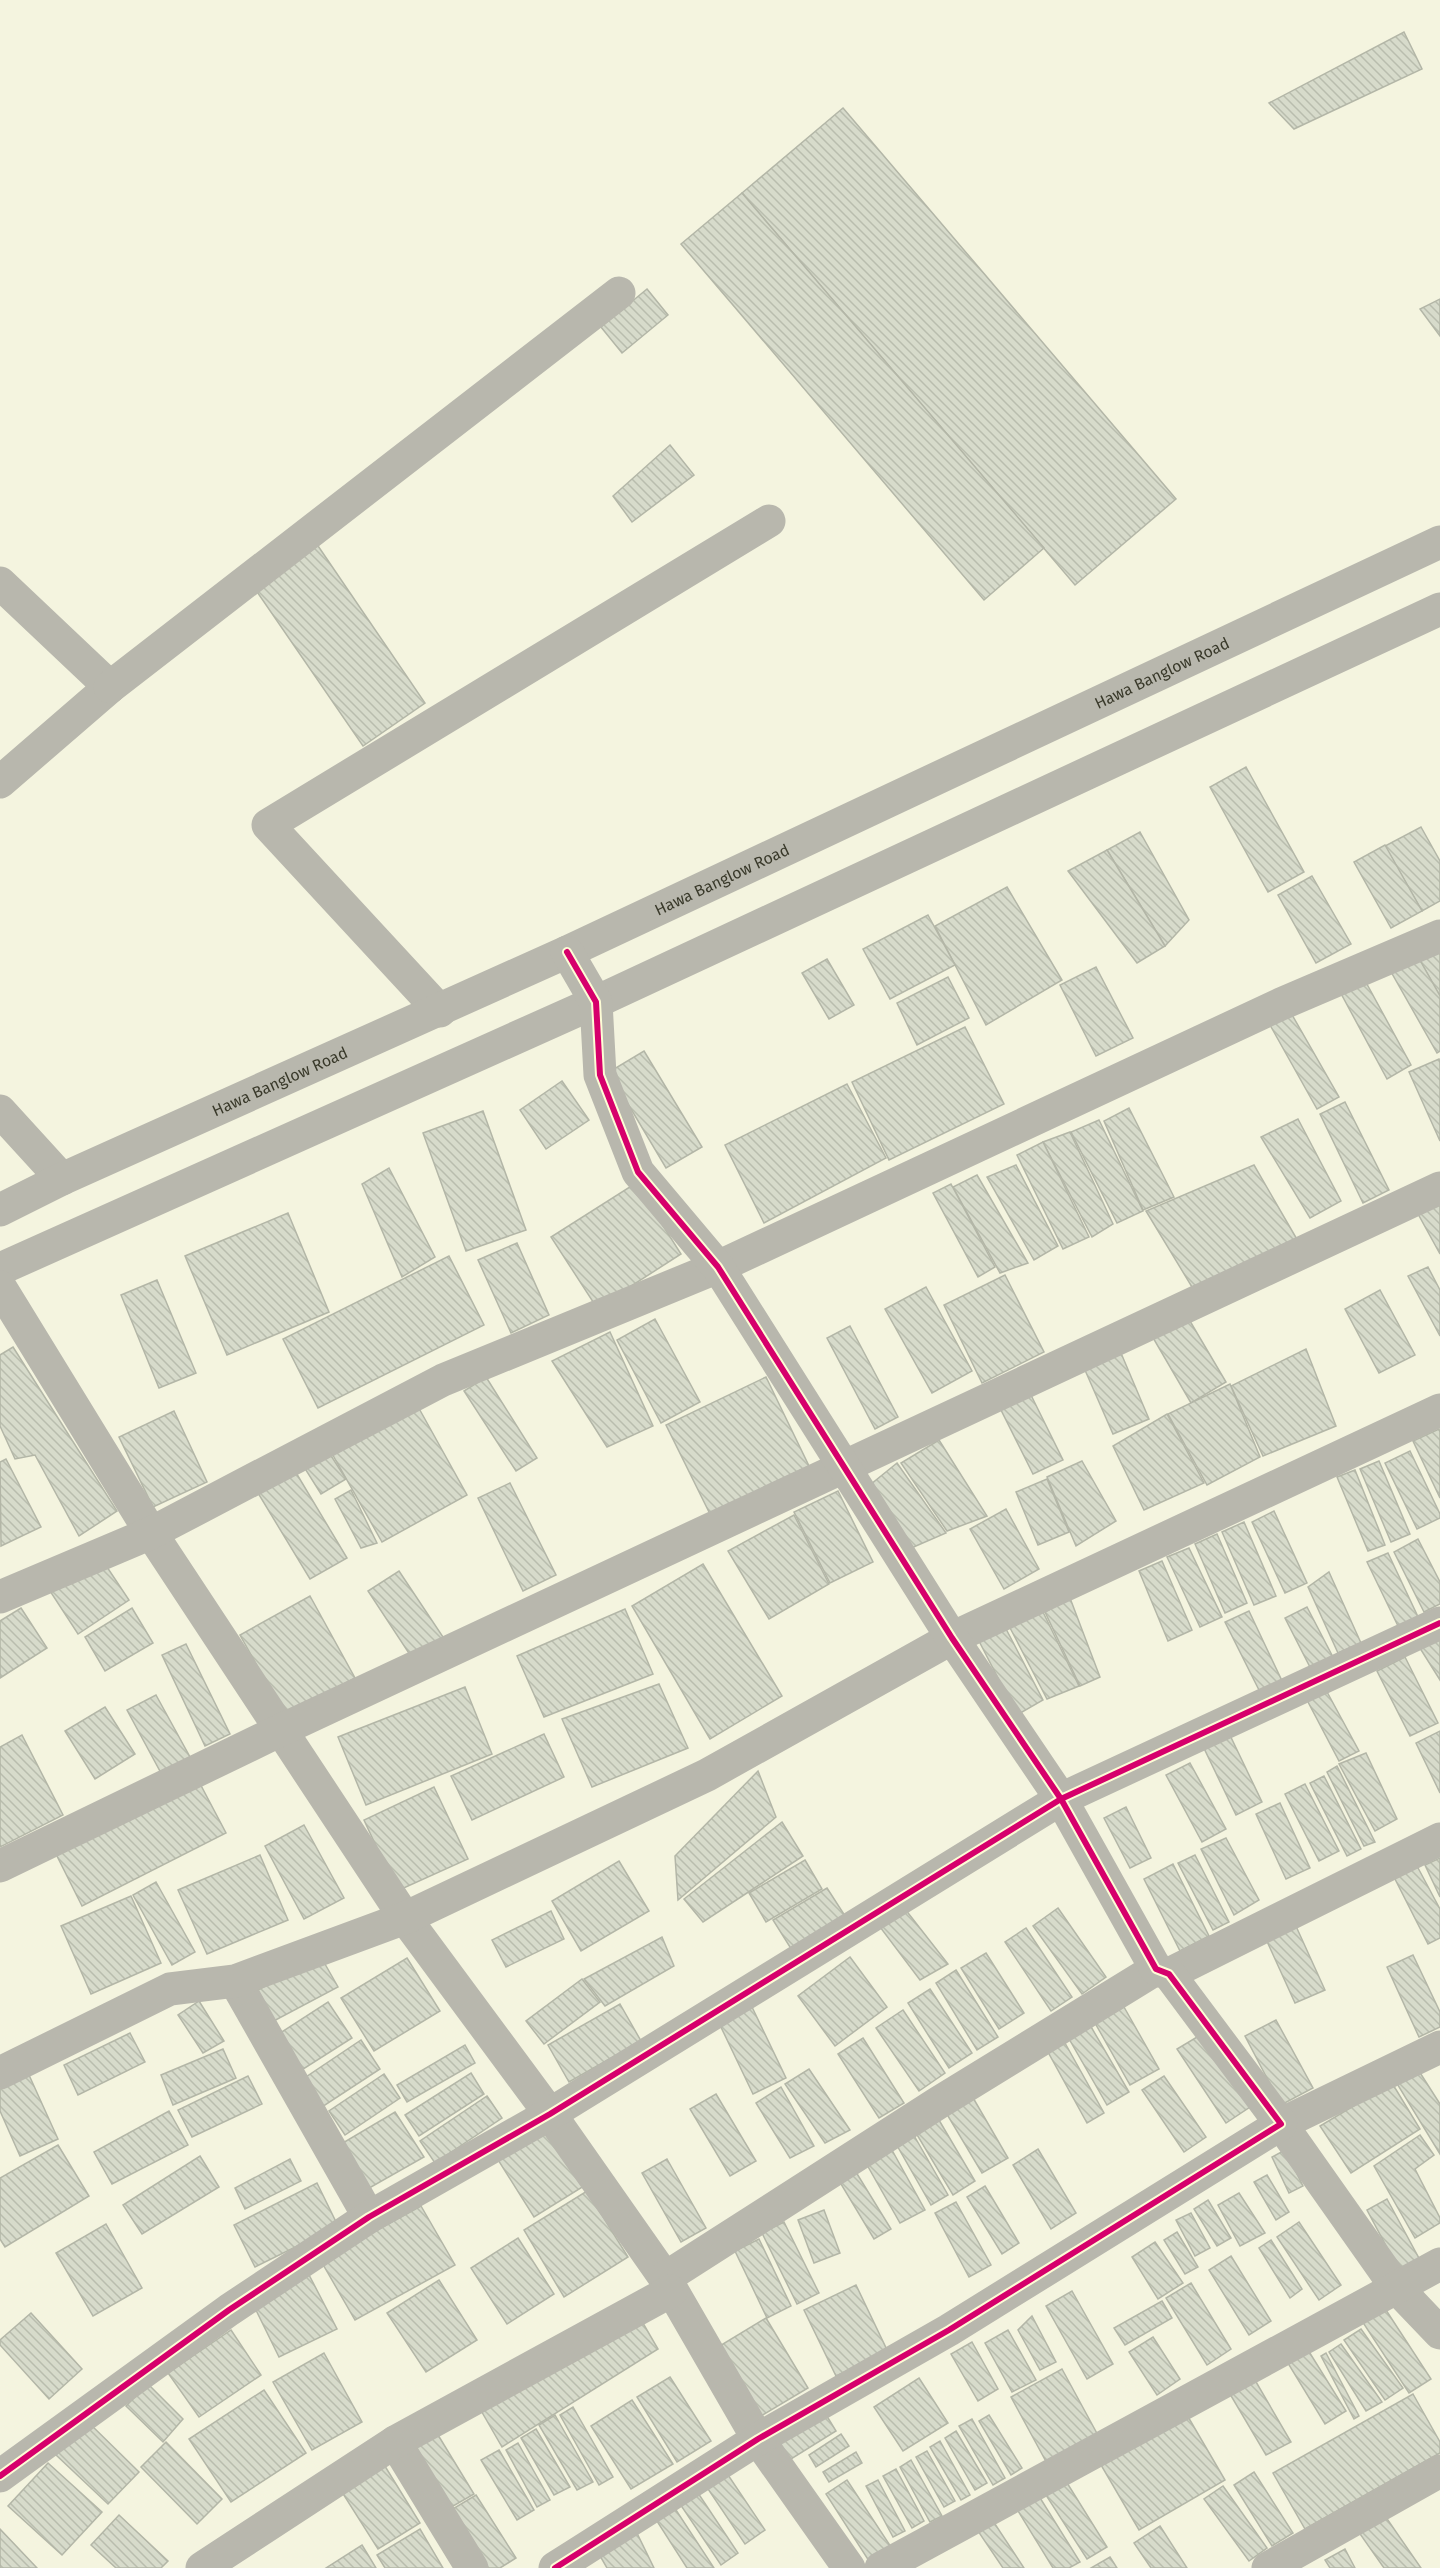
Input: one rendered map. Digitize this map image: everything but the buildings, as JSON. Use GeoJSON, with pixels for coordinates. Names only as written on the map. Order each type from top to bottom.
{"type":"FeatureCollection","features":[{"type":"Feature","properties":{"kind":"street"},"geometry":{"type":"LineString","coordinates":[[0,782],[110,687],[619,293]]}},
{"type":"Feature","properties":{"kind":"street"},"geometry":{"type":"LineString","coordinates":[[440,1011],[268,825],[769,521]]}},
{"type":"Feature","properties":{"kind":"street","name":"Hawa Banglow Road"},"geometry":{"type":"LineString","coordinates":[[0,1210],[62,1179],[440,1011],[1440,542]]}},
{"type":"Feature","properties":{"kind":"street"},"geometry":{"type":"LineString","coordinates":[[0,583],[110,687]]}},
{"type":"Feature","properties":{"kind":"street"},"geometry":{"type":"LineString","coordinates":[[0,1269],[596,1002],[1440,609]]}},
{"type":"Feature","properties":{"kind":"street"},"geometry":{"type":"LineString","coordinates":[[0,1597],[151,1533],[443,1380],[718,1267],[1281,1004],[1440,936]]}},
{"type":"Feature","properties":{"kind":"street"},"geometry":{"type":"LineString","coordinates":[[567,952],[596,1002],[600,1076],[638,1172],[718,1267],[847,1468],[952,1638],[1061,1799],[1162,1972],[1281,2124],[1396,2287],[1440,2333]]}},
{"type":"Feature","properties":{"kind":"street"},"geometry":{"type":"LineString","coordinates":[[0,1111],[62,1179]]}},
{"type":"Feature","properties":{"kind":"street"},"geometry":{"type":"LineString","coordinates":[[0,1866],[281,1730],[847,1468],[1134,1330],[1440,1188]]}},
{"type":"Feature","properties":{"kind":"street"},"geometry":{"type":"LineString","coordinates":[[0,1287],[151,1533],[405,1918],[550,2114],[668,2284],[758,2439],[849,2568]]}},
{"type":"Feature","properties":{"kind":"street"},"geometry":{"type":"LineString","coordinates":[[0,2073],[170,1989],[235,1981],[405,1918],[707,1775],[952,1638],[1440,1410]]}},
{"type":"Feature","properties":{"kind":"street"},"geometry":{"type":"LineString","coordinates":[[0,2476],[229,2310],[369,2217],[550,2114],[1061,1799],[1440,1623]]}},
{"type":"Feature","properties":{"kind":"street"},"geometry":{"type":"LineString","coordinates":[[202,2568],[395,2442],[668,2284],[938,2103],[1162,1972],[1440,1839]]}},
{"type":"Feature","properties":{"kind":"street"},"geometry":{"type":"LineString","coordinates":[[235,1981],[369,2217]]}},
{"type":"Feature","properties":{"kind":"street"},"geometry":{"type":"LineString","coordinates":[[555,2568],[758,2439],[949,2330],[1281,2124],[1440,2047]]}},
{"type":"Feature","properties":{"kind":"street"},"geometry":{"type":"LineString","coordinates":[[881,2568],[1440,2264]]}},
{"type":"Feature","properties":{"kind":"street"},"geometry":{"type":"LineString","coordinates":[[395,2442],[472,2568]]}},
{"type":"Feature","properties":{"kind":"street"},"geometry":{"type":"LineString","coordinates":[[1268,2568],[1440,2471]]}},
{"type":"Feature","properties":{"kind":"cycle path"},"geometry":{"type":"LineString","coordinates":[[555,2568],[758,2439],[949,2330],[1281,2124],[1169,1974],[1156,1969],[1061,1799],[952,1638],[718,1267],[638,1172],[600,1075],[596,1002],[567,952]]}},
{"type":"Feature","properties":{"kind":"cycle path"},"geometry":{"type":"LineString","coordinates":[[0,2476],[229,2310],[369,2217],[550,2114],[1061,1799],[1440,1623]]}}]}
